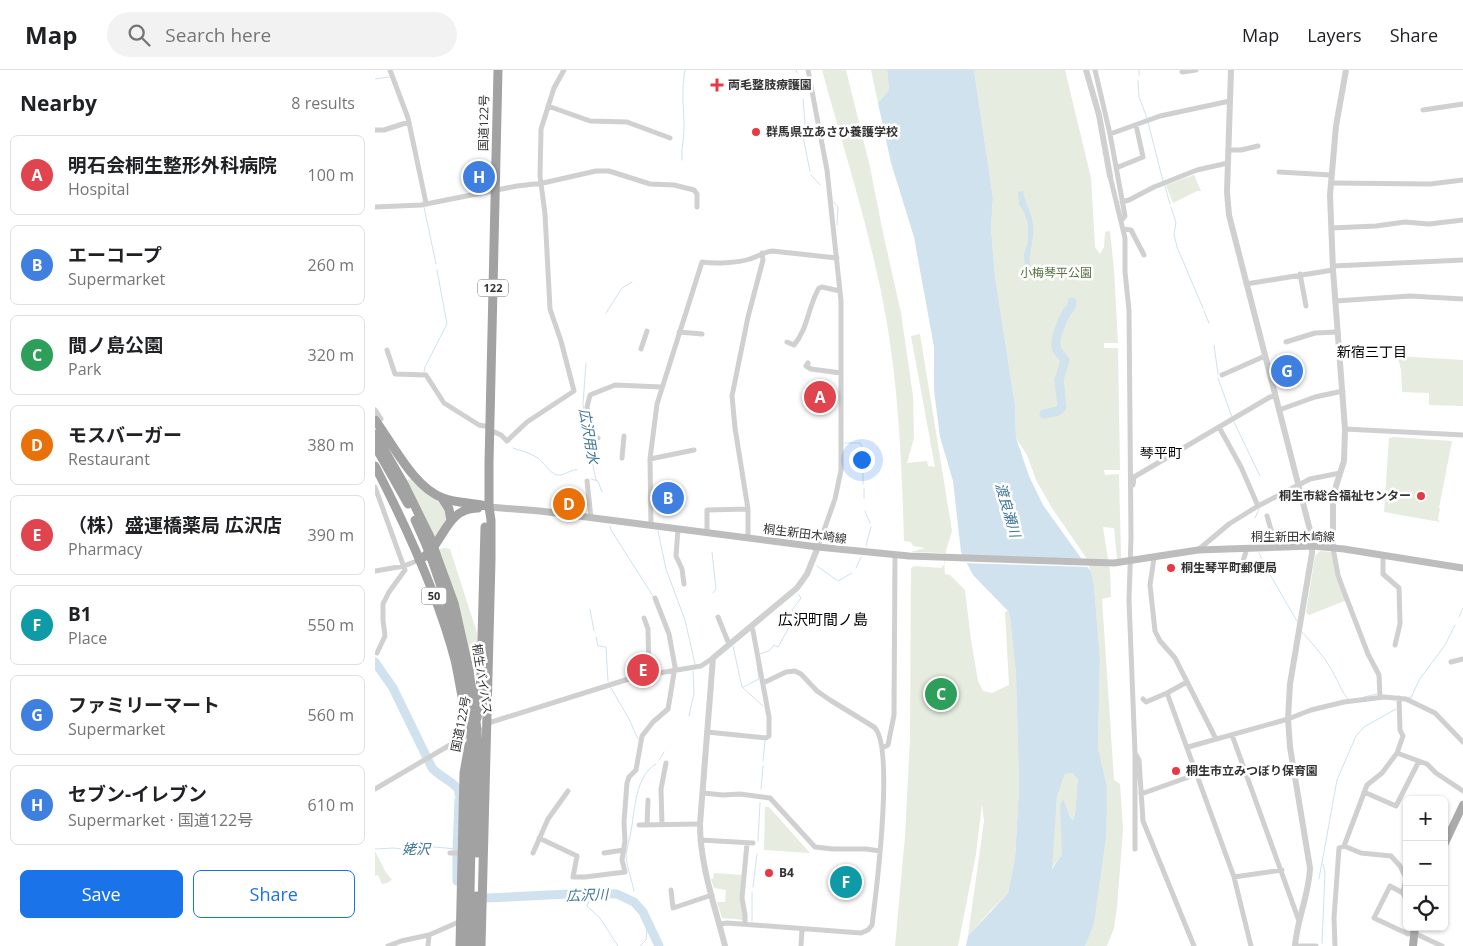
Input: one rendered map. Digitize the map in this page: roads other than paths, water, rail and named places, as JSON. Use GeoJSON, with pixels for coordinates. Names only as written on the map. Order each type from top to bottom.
{"type":"FeatureCollection","features":[{"type":"Feature","properties":{"kind":"highway","name":"国道122号"},"geometry":{"type":"LineString","coordinates":[[481,946],[489,679],[491,560],[491,520],[489,507],[490,429],[498,70]]}},
{"type":"Feature","properties":{"kind":"highway"},"geometry":{"type":"LineString","coordinates":[[376,421],[417,480],[426,489],[442,498],[489,507]]}},
{"type":"Feature","properties":{"kind":"highway","name":"桐生バイパス"},"geometry":{"type":"LineString","coordinates":[[375,434],[405,484],[454,603],[477,733],[469,946]]}},
{"type":"Feature","properties":{"kind":"highway","name":"桐生バイパス"},"geometry":{"type":"LineString","coordinates":[[375,446],[429,544]]}},
{"type":"Feature","properties":{"kind":"highway","name":"50"},"geometry":{"type":"LineString","coordinates":[[375,466],[419,560],[443,620],[456,666],[468,725],[474,731]]}},
{"type":"Feature","properties":{"kind":"highway"},"geometry":{"type":"LineString","coordinates":[[442,498],[447,506],[451,521]]}},
{"type":"Feature","properties":{"kind":"highway","name":"国道122号"},"geometry":{"type":"LineString","coordinates":[[460,946],[465,773],[479,704],[486,516],[489,507]]}},
{"type":"Feature","properties":{"kind":"highway"},"geometry":{"type":"LineString","coordinates":[[419,560],[429,554],[458,513],[465,509],[489,507]]}},
{"type":"Feature","properties":{"kind":"highway"},"geometry":{"type":"LineString","coordinates":[[474,731],[483,719],[489,679]]}},
{"type":"Feature","properties":{"kind":"highway","name":"桐生バイパス"},"geometry":{"type":"LineString","coordinates":[[475,788],[475,946]]}},
{"type":"Feature","properties":{"kind":"main road","name":"桐生新田木崎線"},"geometry":{"type":"LineString","coordinates":[[489,507],[895,555],[943,558],[1124,562],[1198,550],[1313,546],[1463,568]]}},
{"type":"Feature","properties":{"kind":"main road"},"geometry":{"type":"LineString","coordinates":[[1446,841],[1463,805]]}},
{"type":"Feature","properties":{"kind":"main road"},"geometry":{"type":"LineString","coordinates":[[1413,946],[1414,931]]}},
{"type":"Feature","properties":{"kind":"street"},"geometry":{"type":"LineString","coordinates":[[390,70],[409,122],[426,203]]}},
{"type":"Feature","properties":{"kind":"street"},"geometry":{"type":"LineString","coordinates":[[387,350],[395,374],[426,375],[444,402],[479,425],[497,432],[507,441],[527,422],[574,391],[561,341],[550,309],[545,214],[540,183],[539,141],[541,128],[554,88],[564,70]]}},
{"type":"Feature","properties":{"kind":"street"},"geometry":{"type":"LineString","coordinates":[[375,789],[488,722],[635,676],[701,666],[797,588],[807,574],[835,499],[841,470],[840,291],[827,170],[808,70]]}},
{"type":"Feature","properties":{"kind":"street"},"geometry":{"type":"LineString","coordinates":[[1086,70],[1099,115],[1110,176],[1126,243],[1125,272],[1130,345],[1131,536],[1124,562],[1129,600],[1135,753],[1135,848]]}},
{"type":"Feature","properties":{"kind":"street"},"geometry":{"type":"LineString","coordinates":[[1095,70],[1110,134],[1125,216],[1121,222]]}},
{"type":"Feature","properties":{"kind":"street"},"geometry":{"type":"LineString","coordinates":[[1182,72],[1196,70]]}},
{"type":"Feature","properties":{"kind":"street"},"geometry":{"type":"LineString","coordinates":[[1231,70],[1227,192],[1229,215],[1313,546],[1291,684],[1288,719],[1290,747],[1311,868],[1310,885],[1299,921],[1295,946],[1316,946]]}},
{"type":"Feature","properties":{"kind":"street"},"geometry":{"type":"LineString","coordinates":[[1346,70],[1336,126],[1331,175],[1333,268],[1345,429],[1345,458],[1333,501],[1333,548],[1343,590],[1368,654],[1379,676],[1380,697]]}},
{"type":"Feature","properties":{"kind":"street"},"geometry":{"type":"LineString","coordinates":[[1110,134],[1169,113],[1230,101]]}},
{"type":"Feature","properties":{"kind":"street"},"geometry":{"type":"LineString","coordinates":[[1423,110],[1463,104]]}},
{"type":"Feature","properties":{"kind":"street"},"geometry":{"type":"LineString","coordinates":[[548,106],[590,121],[627,122],[670,138]]}},
{"type":"Feature","properties":{"kind":"street"},"geometry":{"type":"LineString","coordinates":[[375,130],[384,130],[409,122]]}},
{"type":"Feature","properties":{"kind":"street"},"geometry":{"type":"LineString","coordinates":[[1116,168],[1143,157],[1136,125]]}},
{"type":"Feature","properties":{"kind":"street"},"geometry":{"type":"LineString","coordinates":[[1228,150],[1242,150],[1258,146]]}},
{"type":"Feature","properties":{"kind":"street"},"geometry":{"type":"LineString","coordinates":[[1122,202],[1197,170],[1228,163]]}},
{"type":"Feature","properties":{"kind":"street"},"geometry":{"type":"LineString","coordinates":[[375,207],[409,206],[562,179],[588,172],[609,171],[650,184],[674,185],[694,190],[697,194],[697,207]]}},
{"type":"Feature","properties":{"kind":"street"},"geometry":{"type":"LineString","coordinates":[[1279,172],[1331,175]]}},
{"type":"Feature","properties":{"kind":"street"},"geometry":{"type":"LineString","coordinates":[[1331,183],[1429,184],[1463,180]]}},
{"type":"Feature","properties":{"kind":"street"},"geometry":{"type":"LineString","coordinates":[[1331,228],[1376,226],[1405,222],[1429,224],[1463,220]]}},
{"type":"Feature","properties":{"kind":"street"},"geometry":{"type":"LineString","coordinates":[[1123,229],[1131,230],[1143,255]]}},
{"type":"Feature","properties":{"kind":"street"},"geometry":{"type":"LineString","coordinates":[[651,526],[650,459],[657,404],[702,262],[747,260],[772,251],[837,258]]}},
{"type":"Feature","properties":{"kind":"street"},"geometry":{"type":"LineString","coordinates":[[748,538],[748,509],[735,428],[732,396],[763,254]]}},
{"type":"Feature","properties":{"kind":"street"},"geometry":{"type":"LineString","coordinates":[[1246,284],[1333,268],[1463,260]]}},
{"type":"Feature","properties":{"kind":"street"},"geometry":{"type":"LineString","coordinates":[[1300,274],[1306,306]]}},
{"type":"Feature","properties":{"kind":"street"},"geometry":{"type":"LineString","coordinates":[[787,342],[794,345],[796,343],[804,329],[819,288],[840,291]]}},
{"type":"Feature","properties":{"kind":"street"},"geometry":{"type":"LineString","coordinates":[[1335,301],[1415,296],[1463,299]]}},
{"type":"Feature","properties":{"kind":"street"},"geometry":{"type":"LineString","coordinates":[[641,349],[647,331]]}},
{"type":"Feature","properties":{"kind":"street"},"geometry":{"type":"LineString","coordinates":[[679,332],[702,334]]}},
{"type":"Feature","properties":{"kind":"street"},"geometry":{"type":"LineString","coordinates":[[1286,342],[1315,333],[1337,332]]}},
{"type":"Feature","properties":{"kind":"street"},"geometry":{"type":"LineString","coordinates":[[1222,375],[1265,356]]}},
{"type":"Feature","properties":{"kind":"street"},"geometry":{"type":"LineString","coordinates":[[808,363],[806,366],[811,369],[841,373]]}},
{"type":"Feature","properties":{"kind":"street"},"geometry":{"type":"LineString","coordinates":[[599,438],[593,438],[591,434],[587,407],[589,395],[615,385],[661,387]]}},
{"type":"Feature","properties":{"kind":"street"},"geometry":{"type":"LineString","coordinates":[[1279,410],[1315,397],[1343,391]]}},
{"type":"Feature","properties":{"kind":"street"},"geometry":{"type":"LineString","coordinates":[[1130,497],[1133,493],[1133,479],[1135,475],[1152,468],[1270,397],[1275,396]]}},
{"type":"Feature","properties":{"kind":"street"},"geometry":{"type":"LineString","coordinates":[[375,410],[381,419],[376,421]]}},
{"type":"Feature","properties":{"kind":"street"},"geometry":{"type":"LineString","coordinates":[[1219,427],[1245,474],[1258,506]]}},
{"type":"Feature","properties":{"kind":"street"},"geometry":{"type":"LineString","coordinates":[[1345,429],[1463,435]]}},
{"type":"Feature","properties":{"kind":"street"},"geometry":{"type":"LineString","coordinates":[[623,458],[624,436]]}},
{"type":"Feature","properties":{"kind":"street"},"geometry":{"type":"LineString","coordinates":[[650,459],[694,450]]}},
{"type":"Feature","properties":{"kind":"street"},"geometry":{"type":"LineString","coordinates":[[1198,550],[1229,524],[1258,506],[1310,479],[1340,473]]}},
{"type":"Feature","properties":{"kind":"street"},"geometry":{"type":"LineString","coordinates":[[587,481],[591,518]]}},
{"type":"Feature","properties":{"kind":"street"},"geometry":{"type":"LineString","coordinates":[[375,487],[405,572],[391,588],[383,604],[385,636],[377,653]]}},
{"type":"Feature","properties":{"kind":"street"},"geometry":{"type":"LineString","coordinates":[[707,533],[707,510],[748,509]]}},
{"type":"Feature","properties":{"kind":"street"},"geometry":{"type":"LineString","coordinates":[[1267,516],[1276,547]]}},
{"type":"Feature","properties":{"kind":"street"},"geometry":{"type":"LineString","coordinates":[[678,529],[676,556],[682,569],[685,584]]}},
{"type":"Feature","properties":{"kind":"street"},"geometry":{"type":"LineString","coordinates":[[1242,566],[1247,548]]}},
{"type":"Feature","properties":{"kind":"street"},"geometry":{"type":"LineString","coordinates":[[883,748],[888,745],[895,715],[895,555]]}},
{"type":"Feature","properties":{"kind":"street"},"geometry":{"type":"LineString","coordinates":[[1383,555],[1383,574],[1399,588],[1399,624],[1395,645]]}},
{"type":"Feature","properties":{"kind":"street"},"geometry":{"type":"LineString","coordinates":[[1154,558],[1150,585],[1155,631],[1160,641],[1175,658],[1216,739]]}},
{"type":"Feature","properties":{"kind":"street"},"geometry":{"type":"LineString","coordinates":[[376,571],[404,566],[419,560]]}},
{"type":"Feature","properties":{"kind":"street"},"geometry":{"type":"LineString","coordinates":[[539,838],[577,856],[573,877],[625,872],[622,860],[628,780],[636,770],[642,736],[668,708],[675,670],[669,634],[655,598]]}},
{"type":"Feature","properties":{"kind":"street"},"geometry":{"type":"LineString","coordinates":[[717,617],[729,644]]}},
{"type":"Feature","properties":{"kind":"street"},"geometry":{"type":"LineString","coordinates":[[644,618],[648,629],[649,674]]}},
{"type":"Feature","properties":{"kind":"street"},"geometry":{"type":"LineString","coordinates":[[707,732],[769,737],[769,717],[751,626]]}},
{"type":"Feature","properties":{"kind":"street"},"geometry":{"type":"LineString","coordinates":[[713,658],[700,840],[703,862],[725,946]]}},
{"type":"Feature","properties":{"kind":"street"},"geometry":{"type":"LineString","coordinates":[[1451,662],[1463,659]]}},
{"type":"Feature","properties":{"kind":"street"},"geometry":{"type":"LineString","coordinates":[[720,924],[745,924],[861,933],[871,928],[883,808],[883,748],[877,730],[823,695],[798,672],[792,670],[785,672],[763,683]]}},
{"type":"Feature","properties":{"kind":"street"},"geometry":{"type":"LineString","coordinates":[[1143,699],[1146,702],[1187,682]]}},
{"type":"Feature","properties":{"kind":"street"},"geometry":{"type":"LineString","coordinates":[[1167,692],[1234,877],[1251,946]]}},
{"type":"Feature","properties":{"kind":"street"},"geometry":{"type":"LineString","coordinates":[[1188,747],[1288,719],[1311,710],[1344,702],[1380,697],[1411,701],[1435,713],[1463,742]]}},
{"type":"Feature","properties":{"kind":"street"},"geometry":{"type":"LineString","coordinates":[[1335,946],[1334,918],[1339,848],[1344,846],[1367,785],[1382,773],[1397,752],[1403,736],[1400,730],[1399,698]]}},
{"type":"Feature","properties":{"kind":"street"},"geometry":{"type":"LineString","coordinates":[[1232,735],[1299,921]]}},
{"type":"Feature","properties":{"kind":"street"},"geometry":{"type":"LineString","coordinates":[[1397,752],[1427,764],[1436,773],[1463,791]]}},
{"type":"Feature","properties":{"kind":"street"},"geometry":{"type":"LineString","coordinates":[[1135,753],[1139,760],[1143,821],[1194,946]]}},
{"type":"Feature","properties":{"kind":"street"},"geometry":{"type":"LineString","coordinates":[[1364,792],[1396,806],[1419,761]]}},
{"type":"Feature","properties":{"kind":"street"},"geometry":{"type":"LineString","coordinates":[[662,825],[661,789],[666,763]]}},
{"type":"Feature","properties":{"kind":"street"},"geometry":{"type":"LineString","coordinates":[[1141,794],[1197,774]]}},
{"type":"Feature","properties":{"kind":"street"},"geometry":{"type":"LineString","coordinates":[[533,853],[548,819],[568,791]]}},
{"type":"Feature","properties":{"kind":"street"},"geometry":{"type":"LineString","coordinates":[[703,793],[740,794],[770,798],[815,847],[833,850],[880,851]]}},
{"type":"Feature","properties":{"kind":"street"},"geometry":{"type":"LineString","coordinates":[[647,800],[647,825]]}},
{"type":"Feature","properties":{"kind":"street"},"geometry":{"type":"LineString","coordinates":[[639,825],[700,824]]}},
{"type":"Feature","properties":{"kind":"street"},"geometry":{"type":"LineString","coordinates":[[700,840],[750,843],[742,898],[745,924]]}},
{"type":"Feature","properties":{"kind":"street"},"geometry":{"type":"LineString","coordinates":[[1344,846],[1361,853],[1391,856],[1400,866],[1406,878],[1404,886]]}},
{"type":"Feature","properties":{"kind":"street"},"geometry":{"type":"LineString","coordinates":[[604,853],[623,850]]}},
{"type":"Feature","properties":{"kind":"street"},"geometry":{"type":"LineString","coordinates":[[450,853],[463,853]]}},
{"type":"Feature","properties":{"kind":"street"},"geometry":{"type":"LineString","coordinates":[[1234,877],[1281,870]]}},
{"type":"Feature","properties":{"kind":"street"},"geometry":{"type":"LineString","coordinates":[[1403,892],[1390,886],[1374,918],[1408,934],[1412,931]]}},
{"type":"Feature","properties":{"kind":"street"},"geometry":{"type":"LineString","coordinates":[[671,890],[673,908],[712,896]]}},
{"type":"Feature","properties":{"kind":"street"},"geometry":{"type":"LineString","coordinates":[[388,946],[429,935],[461,921]]}},
{"type":"Feature","properties":{"kind":"street"},"geometry":{"type":"LineString","coordinates":[[801,946],[802,929]]}},
{"type":"Feature","properties":{"kind":"street"},"geometry":{"type":"LineString","coordinates":[[1416,931],[1442,946]]}},
{"type":"Feature","properties":{"kind":"street"},"geometry":{"type":"LineString","coordinates":[[428,946],[429,935]]}},
{"type":"Feature","properties":{"kind":"water","name":"渡良瀬川"},"geometry":{"type":"Polygon","coordinates":[[[887,70],[974,70],[993,198],[991,228],[995,276],[1015,405],[1016,438],[1029,476],[1043,505],[1091,572],[1094,586],[1100,659],[1098,748],[1107,786],[1106,837],[1094,923],[1085,946],[966,946],[968,936],[1008,893],[1015,858],[1019,787],[1016,675],[1008,611],[973,575],[961,552],[953,481],[940,437],[934,390],[934,347],[914,237],[891,163],[878,103],[889,90],[887,70]],[[1072,773],[1065,774],[1057,797],[1052,869],[1062,854],[1060,805],[1063,799],[1073,820],[1078,779],[1072,773]]]}},
{"type":"Feature","properties":{"kind":"water"},"geometry":{"type":"Polygon","coordinates":[[[1023,191],[1031,216],[1033,230],[1030,265],[1025,266],[1024,254],[1028,241],[1028,224],[1019,204],[1018,192],[1023,191]]]}},
{"type":"Feature","properties":{"kind":"waterway","name":"広沢用水"},"geometry":{"type":"LineString","coordinates":[[682,160],[685,70]]}},
{"type":"Feature","properties":{"kind":"waterway"},"geometry":{"type":"LineString","coordinates":[[1139,70],[1139,76]]}},
{"type":"Feature","properties":{"kind":"waterway"},"geometry":{"type":"LineString","coordinates":[[375,79],[389,77]]}},
{"type":"Feature","properties":{"kind":"waterway"},"geometry":{"type":"LineString","coordinates":[[1138,81],[1139,97],[1147,118]]}},
{"type":"Feature","properties":{"kind":"waterway"},"geometry":{"type":"LineString","coordinates":[[803,99],[805,123],[803,137],[810,171]]}},
{"type":"Feature","properties":{"kind":"waterway"},"geometry":{"type":"LineString","coordinates":[[1148,122],[1163,181]]}},
{"type":"Feature","properties":{"kind":"waterway"},"geometry":{"type":"LineString","coordinates":[[811,175],[820,185]]}},
{"type":"Feature","properties":{"kind":"waterway"},"geometry":{"type":"LineString","coordinates":[[1165,186],[1170,204]]}},
{"type":"Feature","properties":{"kind":"waterway"},"geometry":{"type":"LineString","coordinates":[[834,202],[838,207],[837,225]]}},
{"type":"Feature","properties":{"kind":"waterway"},"geometry":{"type":"LineString","coordinates":[[424,207],[436,264]]}},
{"type":"Feature","properties":{"kind":"waterway"},"geometry":{"type":"LineString","coordinates":[[1171,207],[1176,223],[1174,234],[1177,247],[1203,308]]}},
{"type":"Feature","properties":{"kind":"waterway"},"geometry":{"type":"LineString","coordinates":[[424,372],[447,324],[437,270]]}},
{"type":"Feature","properties":{"kind":"waterway","name":"広沢用水"},"geometry":{"type":"LineString","coordinates":[[606,313],[622,288],[632,282]]}},
{"type":"Feature","properties":{"kind":"waterway"},"geometry":{"type":"LineString","coordinates":[[1044,414],[1058,411],[1062,407],[1059,380],[1065,360],[1057,351],[1056,343],[1061,324],[1072,302]]}},
{"type":"Feature","properties":{"kind":"waterway"},"geometry":{"type":"LineString","coordinates":[[1204,311],[1209,323]]}},
{"type":"Feature","properties":{"kind":"waterway"},"geometry":{"type":"LineString","coordinates":[[1214,345],[1218,374]]}},
{"type":"Feature","properties":{"kind":"waterway","name":"広沢用水"},"geometry":{"type":"LineString","coordinates":[[586,363],[583,404],[596,480]]}},
{"type":"Feature","properties":{"kind":"waterway"},"geometry":{"type":"LineString","coordinates":[[1218,378],[1232,417]]}},
{"type":"Feature","properties":{"kind":"waterway"},"geometry":{"type":"LineString","coordinates":[[1234,422],[1260,476]]}},
{"type":"Feature","properties":{"kind":"waterway"},"geometry":{"type":"LineString","coordinates":[[845,443],[860,443],[862,447]]}},
{"type":"Feature","properties":{"kind":"waterway"},"geometry":{"type":"LineString","coordinates":[[513,448],[536,457],[555,474],[561,475],[577,470]]}},
{"type":"Feature","properties":{"kind":"waterway"},"geometry":{"type":"LineString","coordinates":[[863,470],[863,484]]}},
{"type":"Feature","properties":{"kind":"waterway"},"geometry":{"type":"LineString","coordinates":[[591,479],[598,481],[602,492]]}},
{"type":"Feature","properties":{"kind":"waterway"},"geometry":{"type":"LineString","coordinates":[[864,488],[864,498]]}},
{"type":"Feature","properties":{"kind":"waterway"},"geometry":{"type":"LineString","coordinates":[[1255,518],[1259,509]]}},
{"type":"Feature","properties":{"kind":"waterway"},"geometry":{"type":"LineString","coordinates":[[865,511],[870,523]]}},
{"type":"Feature","properties":{"kind":"waterway"},"geometry":{"type":"LineString","coordinates":[[610,526],[653,596]]}},
{"type":"Feature","properties":{"kind":"waterway"},"geometry":{"type":"LineString","coordinates":[[866,546],[871,527]]}},
{"type":"Feature","properties":{"kind":"waterway"},"geometry":{"type":"LineString","coordinates":[[658,531],[666,569],[685,620],[695,664]]}},
{"type":"Feature","properties":{"kind":"waterway"},"geometry":{"type":"LineString","coordinates":[[712,552],[716,589],[713,593]]}},
{"type":"Feature","properties":{"kind":"waterway"},"geometry":{"type":"LineString","coordinates":[[1259,553],[1297,621]]}},
{"type":"Feature","properties":{"kind":"waterway"},"geometry":{"type":"LineString","coordinates":[[856,568],[861,557]]}},
{"type":"Feature","properties":{"kind":"waterway"},"geometry":{"type":"LineString","coordinates":[[817,566],[838,581],[852,573]]}},
{"type":"Feature","properties":{"kind":"waterway"},"geometry":{"type":"LineString","coordinates":[[760,654],[769,651],[774,645],[778,647],[797,617],[792,610],[801,598],[799,595]]}},
{"type":"Feature","properties":{"kind":"waterway"},"geometry":{"type":"LineString","coordinates":[[1459,617],[1463,608]]}},
{"type":"Feature","properties":{"kind":"waterway"},"geometry":{"type":"LineString","coordinates":[[590,609],[594,631]]}},
{"type":"Feature","properties":{"kind":"waterway"},"geometry":{"type":"LineString","coordinates":[[1409,697],[1411,698],[1419,680],[1445,645],[1455,625]]}},
{"type":"Feature","properties":{"kind":"waterway"},"geometry":{"type":"LineString","coordinates":[[1302,632],[1327,662],[1348,699]]}},
{"type":"Feature","properties":{"kind":"waterway"},"geometry":{"type":"LineString","coordinates":[[596,637],[598,646],[606,647],[608,681]]}},
{"type":"Feature","properties":{"kind":"waterway"},"geometry":{"type":"LineString","coordinates":[[733,646],[742,687],[763,706]]}},
{"type":"Feature","properties":{"kind":"waterway","name":"広沢川"},"geometry":{"type":"LineString","coordinates":[[375,662],[393,688],[432,768],[456,787],[459,790],[459,794]]}},
{"type":"Feature","properties":{"kind":"waterway"},"geometry":{"type":"LineString","coordinates":[[743,687],[759,679],[757,664]]}},
{"type":"Feature","properties":{"kind":"waterway"},"geometry":{"type":"LineString","coordinates":[[689,716],[694,693],[693,671]]}},
{"type":"Feature","properties":{"kind":"waterway"},"geometry":{"type":"LineString","coordinates":[[611,688],[638,739]]}},
{"type":"Feature","properties":{"kind":"waterway"},"geometry":{"type":"LineString","coordinates":[[1364,697],[1377,694]]}},
{"type":"Feature","properties":{"kind":"waterway"},"geometry":{"type":"LineString","coordinates":[[1319,879],[1337,780],[1356,736],[1364,727],[1396,709]]}},
{"type":"Feature","properties":{"kind":"waterway"},"geometry":{"type":"LineString","coordinates":[[763,761],[765,741]]}},
{"type":"Feature","properties":{"kind":"waterway"},"geometry":{"type":"LineString","coordinates":[[659,760],[664,752]]}},
{"type":"Feature","properties":{"kind":"waterway"},"geometry":{"type":"LineString","coordinates":[[634,891],[626,857],[635,804],[644,777],[649,769],[656,764]]}},
{"type":"Feature","properties":{"kind":"waterway"},"geometry":{"type":"LineString","coordinates":[[761,789],[763,766]]}},
{"type":"Feature","properties":{"kind":"waterway","name":"広沢川"},"geometry":{"type":"LineString","coordinates":[[457,851],[459,800]]}},
{"type":"Feature","properties":{"kind":"waterway"},"geometry":{"type":"LineString","coordinates":[[758,841],[760,803]]}},
{"type":"Feature","properties":{"kind":"waterway","name":"姥沢"},"geometry":{"type":"LineString","coordinates":[[375,849],[394,848],[414,851],[434,847],[457,849]]}},
{"type":"Feature","properties":{"kind":"waterway"},"geometry":{"type":"LineString","coordinates":[[753,887],[757,854]]}},
{"type":"Feature","properties":{"kind":"waterway","name":"広沢川"},"geometry":{"type":"LineString","coordinates":[[457,855],[457,881]]}},
{"type":"Feature","properties":{"kind":"waterway"},"geometry":{"type":"LineString","coordinates":[[1322,943],[1325,873],[1323,864]]}},
{"type":"Feature","properties":{"kind":"waterway"},"geometry":{"type":"LineString","coordinates":[[752,892],[752,921]]}},
{"type":"Feature","properties":{"kind":"waterway","name":"広沢川"},"geometry":{"type":"LineString","coordinates":[[488,898],[589,893],[617,894],[634,902],[643,912],[659,946]]}},
{"type":"Feature","properties":{"kind":"waterway"},"geometry":{"type":"LineString","coordinates":[[589,901],[587,906],[600,918],[618,946]]}},
{"type":"Feature","properties":{"kind":"waterway"},"geometry":{"type":"LineString","coordinates":[[640,946],[646,940],[647,929],[651,926]]}},
{"type":"Feature","properties":{"kind":"place","name":"両毛整肢療護園"},"geometry":{"type":"Point","coordinates":[717,85]}},
{"type":"Feature","properties":{"kind":"place","name":"群馬県立あさひ養護学校"},"geometry":{"type":"Point","coordinates":[756,132]}},
{"type":"Feature","properties":{"kind":"place","name":"セブン-イレブン"},"geometry":{"type":"Point","coordinates":[479,177]}},
{"type":"Feature","properties":{"kind":"place","name":"ファミリーマート"},"geometry":{"type":"Point","coordinates":[1287,371]}},
{"type":"Feature","properties":{"kind":"place","name":"明石会桐生整形外科病院"},"geometry":{"type":"Point","coordinates":[820,397]}},
{"type":"Feature","properties":{"kind":"place","name":"桐生市総合福祉センター"},"geometry":{"type":"Point","coordinates":[1421,496]}},
{"type":"Feature","properties":{"kind":"place","name":"エーコープ"},"geometry":{"type":"Point","coordinates":[668,498]}},
{"type":"Feature","properties":{"kind":"place","name":"モスバーガー"},"geometry":{"type":"Point","coordinates":[569,504]}},
{"type":"Feature","properties":{"kind":"place","name":"桐生琴平町郵便局"},"geometry":{"type":"Point","coordinates":[1171,568]}},
{"type":"Feature","properties":{"kind":"place","name":"（株）盛運橋薬局 広沢店"},"geometry":{"type":"Point","coordinates":[643,670]}},
{"type":"Feature","properties":{"kind":"place","name":"間ノ島公園"},"geometry":{"type":"Point","coordinates":[941,694]}},
{"type":"Feature","properties":{"kind":"place","name":"桐生市立みつぼり保育園"},"geometry":{"type":"Point","coordinates":[1176,771]}},
{"type":"Feature","properties":{"kind":"place","name":"B4"},"geometry":{"type":"Point","coordinates":[769,873]}},
{"type":"Feature","properties":{"kind":"place","name":"B1"},"geometry":{"type":"Point","coordinates":[846,882]}},
{"type":"Feature","properties":{"kind":"district","name":"新宿三丁目"},"geometry":{"type":"Point","coordinates":[1372,352]}},
{"type":"Feature","properties":{"kind":"district","name":"琴平町"},"geometry":{"type":"Point","coordinates":[1161,453]}},
{"type":"Feature","properties":{"kind":"district","name":"広沢町間ノ島"},"geometry":{"type":"Point","coordinates":[823,620]}},
{"type":"Feature","properties":{"kind":"park label","name":"小梅琴平公園"},"geometry":{"type":"Point","coordinates":[1056,273]}}]}
